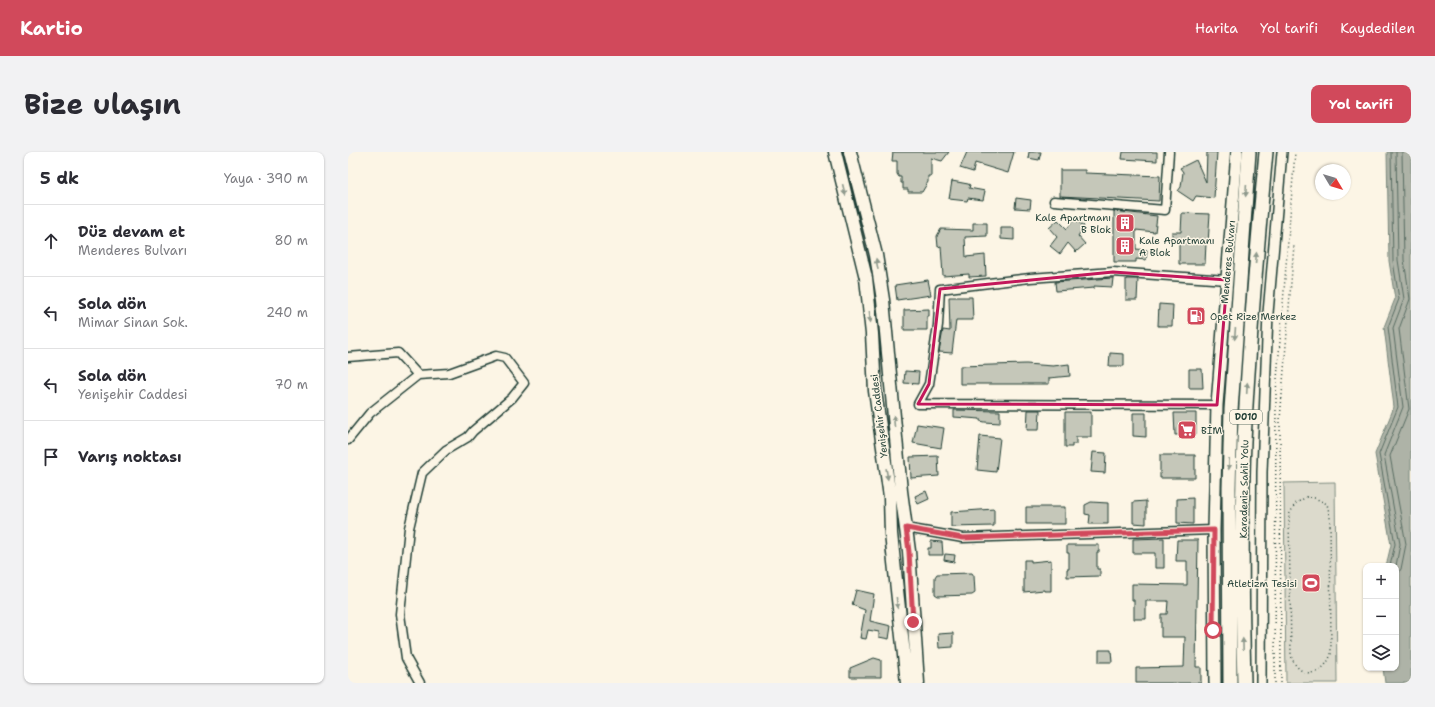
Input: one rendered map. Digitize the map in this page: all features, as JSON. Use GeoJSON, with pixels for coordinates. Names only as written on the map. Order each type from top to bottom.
{"type":"FeatureCollection","features":[{"type":"Feature","properties":{"kind":"highway","name":"Karadeniz Sahil Yolu"},"geometry":{"type":"LineString","coordinates":[[1230,683],[1229,488],[1231,410],[1249,152]]}},
{"type":"Feature","properties":{"kind":"highway","name":"Karadeniz Sahil Yolu"},"geometry":{"type":"LineString","coordinates":[[1244,683],[1242,624],[1244,442],[1256,260],[1266,152]]}},
{"type":"Feature","properties":{"kind":"main road","name":"Yenişehir Caddesi"},"geometry":{"type":"LineString","coordinates":[[835,152],[866,278],[872,334],[875,391],[890,497],[891,534],[907,683]]}},
{"type":"Feature","properties":{"kind":"main road","name":"Yenişehir Caddesi"},"geometry":{"type":"LineString","coordinates":[[850,152],[876,255],[883,300],[900,491],[906,528],[918,683]]}},
{"type":"Feature","properties":{"kind":"main road","name":"Menderes Bulvarı"},"geometry":{"type":"LineString","coordinates":[[1215,683],[1214,530],[1217,405],[1237,152]]}},
{"type":"Feature","properties":{"kind":"street"},"geometry":{"type":"LineString","coordinates":[[1054,201],[1165,210],[1169,152]]}},
{"type":"Feature","properties":{"kind":"street"},"geometry":{"type":"LineString","coordinates":[[1261,683],[1262,472],[1268,313],[1282,152]]}},
{"type":"Feature","properties":{"kind":"street"},"geometry":{"type":"LineString","coordinates":[[1217,405],[918,404],[929,384],[938,325],[940,289],[1030,278],[1113,272],[1227,280]]}},
{"type":"Feature","properties":{"kind":"street"},"geometry":{"type":"LineString","coordinates":[[348,357],[398,353],[418,375]]}},
{"type":"Feature","properties":{"kind":"street"},"geometry":{"type":"LineString","coordinates":[[348,440],[370,413],[418,375],[449,373],[496,356],[505,358],[524,383],[512,398],[468,437],[446,450],[422,473],[409,528],[400,614],[406,658],[420,683]]}},
{"type":"Feature","properties":{"kind":"street"},"geometry":{"type":"LineString","coordinates":[[906,528],[963,538],[1214,530]]}},
{"type":"Feature","properties":{"kind":"path"},"geometry":{"type":"LineString","coordinates":[[1276,683],[1276,392],[1295,152]]}},
{"type":"Feature","properties":{"kind":"path"},"geometry":{"type":"LineString","coordinates":[[1281,683],[1280,420],[1294,245]]}},
{"type":"Feature","properties":{"kind":"path"},"geometry":{"type":"LineString","coordinates":[[1306,497],[1315,498],[1322,501],[1327,504],[1329,510],[1332,642],[1328,663],[1321,670],[1314,673],[1305,673],[1293,663],[1291,655],[1289,515],[1295,504],[1306,497]]}},
{"type":"Feature","properties":{"kind":"highlighted area"},"geometry":{"type":"Polygon","coordinates":[[[1113,272],[1227,280],[1217,405],[918,404],[929,384],[940,289],[1113,272]]]}},
{"type":"Feature","properties":{"kind":"shaded area","name":"Atletizm Tesisi"},"geometry":{"type":"Polygon","coordinates":[[[1335,482],[1337,683],[1286,683],[1284,483],[1335,482]]]}},
{"type":"Feature","properties":{"kind":"water"},"geometry":{"type":"Polygon","coordinates":[[[1387,152],[1411,152],[1411,683],[1385,683],[1383,671],[1399,671],[1399,563],[1387,563],[1391,545],[1375,454],[1394,407],[1384,327],[1395,299],[1389,261],[1387,152]]]}},
{"type":"Feature","properties":{"kind":"building"},"geometry":{"type":"Polygon","coordinates":[[[893,152],[949,152],[942,161],[931,158],[931,176],[928,176],[928,182],[922,192],[908,192],[908,189],[903,189],[901,177],[897,174],[897,161],[892,161],[893,152]]]}},
{"type":"Feature","properties":{"kind":"building"},"geometry":{"type":"Polygon","coordinates":[[[967,152],[1014,152],[1008,173],[975,163],[973,172],[960,168],[967,152]]]}},
{"type":"Feature","properties":{"kind":"building"},"geometry":{"type":"Polygon","coordinates":[[[1029,152],[1041,152],[1039,160],[1028,158],[1029,152]]]}},
{"type":"Feature","properties":{"kind":"building"},"geometry":{"type":"Polygon","coordinates":[[[1123,152],[1157,152],[1157,161],[1122,159],[1123,152]]]}},
{"type":"Feature","properties":{"kind":"building"},"geometry":{"type":"Polygon","coordinates":[[[1207,152],[1217,152],[1214,198],[1196,196],[1193,201],[1178,191],[1181,187],[1183,172],[1180,168],[1196,160],[1206,182],[1207,152]]]}},
{"type":"Feature","properties":{"kind":"building"},"geometry":{"type":"Polygon","coordinates":[[[1060,170],[1085,170],[1085,173],[1160,176],[1159,201],[1060,196],[1060,170]]]}},
{"type":"Feature","properties":{"kind":"building"},"geometry":{"type":"Polygon","coordinates":[[[952,181],[968,184],[970,185],[969,188],[985,191],[983,200],[968,198],[967,201],[949,199],[952,181]]]}},
{"type":"Feature","properties":{"kind":"building"},"geometry":{"type":"Polygon","coordinates":[[[1016,198],[1031,200],[1030,209],[1015,208],[1016,198]]]}},
{"type":"Feature","properties":{"kind":"building"},"geometry":{"type":"Polygon","coordinates":[[[1114,211],[1157,216],[1155,232],[1136,230],[1136,249],[1147,250],[1146,260],[1136,259],[1136,262],[1114,262],[1114,211]]]}},
{"type":"Feature","properties":{"kind":"building"},"geometry":{"type":"Polygon","coordinates":[[[1182,213],[1210,214],[1205,264],[1179,264],[1179,242],[1172,242],[1172,232],[1181,232],[1182,213]]]}},
{"type":"Feature","properties":{"kind":"building"},"geometry":{"type":"Polygon","coordinates":[[[1074,219],[1084,226],[1078,236],[1085,244],[1076,252],[1068,243],[1060,254],[1050,246],[1057,237],[1049,228],[1058,220],[1067,229],[1074,219]]]}},
{"type":"Feature","properties":{"kind":"building"},"geometry":{"type":"Polygon","coordinates":[[[973,223],[987,223],[987,236],[965,237],[966,257],[985,255],[986,276],[969,277],[969,274],[943,276],[941,246],[938,247],[937,236],[941,229],[973,230],[973,223]]]}},
{"type":"Feature","properties":{"kind":"building"},"geometry":{"type":"Polygon","coordinates":[[[1001,228],[1014,228],[1014,240],[1001,239],[1001,228]]]}},
{"type":"Feature","properties":{"kind":"building"},"geometry":{"type":"Polygon","coordinates":[[[1113,278],[1112,287],[1094,286],[1094,288],[1056,291],[1055,282],[1113,278]]]}},
{"type":"Feature","properties":{"kind":"building"},"geometry":{"type":"Polygon","coordinates":[[[1126,279],[1138,279],[1137,300],[1126,300],[1126,279]]]}},
{"type":"Feature","properties":{"kind":"building"},"geometry":{"type":"Polygon","coordinates":[[[928,280],[931,295],[897,300],[895,285],[928,280]]]}},
{"type":"Feature","properties":{"kind":"building"},"geometry":{"type":"Polygon","coordinates":[[[949,297],[972,297],[973,320],[956,320],[952,353],[939,352],[943,330],[950,331],[949,297]]]}},
{"type":"Feature","properties":{"kind":"building"},"geometry":{"type":"Polygon","coordinates":[[[1159,304],[1173,305],[1172,326],[1158,326],[1159,304]]]}},
{"type":"Feature","properties":{"kind":"building"},"geometry":{"type":"Polygon","coordinates":[[[929,309],[929,316],[927,316],[927,330],[904,330],[904,310],[929,309]]]}},
{"type":"Feature","properties":{"kind":"building"},"geometry":{"type":"Polygon","coordinates":[[[1110,353],[1124,354],[1124,366],[1109,366],[1110,353]]]}},
{"type":"Feature","properties":{"kind":"building"},"geometry":{"type":"Polygon","coordinates":[[[1026,364],[1053,366],[1069,364],[1070,376],[1049,378],[1049,384],[960,384],[960,366],[1026,364]]]}},
{"type":"Feature","properties":{"kind":"building"},"geometry":{"type":"Polygon","coordinates":[[[1189,369],[1202,369],[1203,388],[1189,388],[1189,369]]]}},
{"type":"Feature","properties":{"kind":"building"},"geometry":{"type":"Polygon","coordinates":[[[905,371],[919,372],[918,384],[904,383],[905,371]]]}},
{"type":"Feature","properties":{"kind":"building"},"geometry":{"type":"Polygon","coordinates":[[[954,410],[1000,411],[1000,423],[980,421],[980,419],[954,417],[954,410]]]}},
{"type":"Feature","properties":{"kind":"building"},"geometry":{"type":"Polygon","coordinates":[[[1028,410],[1040,410],[1039,430],[1027,430],[1028,410]]]}},
{"type":"Feature","properties":{"kind":"building"},"geometry":{"type":"Polygon","coordinates":[[[1065,412],[1091,412],[1091,437],[1076,437],[1076,444],[1072,444],[1072,447],[1065,447],[1065,412]]]}},
{"type":"Feature","properties":{"kind":"building"},"geometry":{"type":"Polygon","coordinates":[[[1133,413],[1146,413],[1146,437],[1133,436],[1133,413]]]}},
{"type":"Feature","properties":{"kind":"building"},"geometry":{"type":"Polygon","coordinates":[[[1174,413],[1196,413],[1196,434],[1175,435],[1174,413]]]}},
{"type":"Feature","properties":{"kind":"building"},"geometry":{"type":"Polygon","coordinates":[[[917,424],[944,428],[941,448],[913,443],[917,424]]]}},
{"type":"Feature","properties":{"kind":"building"},"geometry":{"type":"Polygon","coordinates":[[[980,436],[1000,438],[996,472],[977,470],[980,436]]]}},
{"type":"Feature","properties":{"kind":"building"},"geometry":{"type":"Polygon","coordinates":[[[1093,452],[1106,453],[1105,473],[1091,472],[1093,452]]]}},
{"type":"Feature","properties":{"kind":"building"},"geometry":{"type":"Polygon","coordinates":[[[1160,455],[1195,455],[1195,478],[1160,478],[1160,455]]]}},
{"type":"Feature","properties":{"kind":"building"},"geometry":{"type":"Polygon","coordinates":[[[938,456],[939,476],[911,478],[910,457],[938,456]]]}},
{"type":"Feature","properties":{"kind":"building"},"geometry":{"type":"Polygon","coordinates":[[[926,491],[929,499],[918,504],[915,496],[926,491]]]}},
{"type":"Feature","properties":{"kind":"building"},"geometry":{"type":"Polygon","coordinates":[[[1193,498],[1193,524],[1177,523],[1177,499],[1193,498]]]}},
{"type":"Feature","properties":{"kind":"building"},"geometry":{"type":"Polygon","coordinates":[[[1146,501],[1146,524],[1133,523],[1133,502],[1146,501]]]}},
{"type":"Feature","properties":{"kind":"building"},"geometry":{"type":"Polygon","coordinates":[[[1091,502],[1108,503],[1108,524],[1089,524],[1090,515],[1085,514],[1085,505],[1091,502]]]}},
{"type":"Feature","properties":{"kind":"building"},"geometry":{"type":"Polygon","coordinates":[[[1026,507],[1065,507],[1065,524],[1026,524],[1026,507]]]}},
{"type":"Feature","properties":{"kind":"building"},"geometry":{"type":"Polygon","coordinates":[[[994,509],[994,526],[951,527],[951,512],[994,509]]]}},
{"type":"Feature","properties":{"kind":"building"},"geometry":{"type":"Polygon","coordinates":[[[1164,538],[1164,568],[1155,568],[1155,553],[1133,553],[1133,539],[1164,538]]]}},
{"type":"Feature","properties":{"kind":"building"},"geometry":{"type":"Polygon","coordinates":[[[1177,540],[1198,540],[1196,667],[1201,667],[1201,683],[1136,683],[1136,668],[1184,667],[1185,637],[1161,637],[1161,614],[1167,614],[1168,601],[1146,601],[1146,619],[1134,619],[1134,600],[1132,600],[1132,584],[1187,585],[1187,561],[1176,561],[1177,540]]]}},
{"type":"Feature","properties":{"kind":"building"},"geometry":{"type":"Polygon","coordinates":[[[931,541],[942,542],[943,555],[928,555],[928,548],[931,548],[931,541]]]}},
{"type":"Feature","properties":{"kind":"building"},"geometry":{"type":"Polygon","coordinates":[[[1067,545],[1099,545],[1099,552],[1097,552],[1097,569],[1100,569],[1100,576],[1067,577],[1067,569],[1069,569],[1069,553],[1067,553],[1067,545]]]}},
{"type":"Feature","properties":{"kind":"building"},"geometry":{"type":"Polygon","coordinates":[[[945,554],[955,555],[954,562],[944,560],[945,554]]]}},
{"type":"Feature","properties":{"kind":"building"},"geometry":{"type":"Polygon","coordinates":[[[1024,560],[1031,560],[1031,562],[1051,560],[1051,591],[1044,590],[1024,592],[1024,560]]]}},
{"type":"Feature","properties":{"kind":"building"},"geometry":{"type":"Polygon","coordinates":[[[972,573],[974,576],[975,593],[972,595],[938,596],[935,594],[935,577],[937,574],[972,573]]]}},
{"type":"Feature","properties":{"kind":"building"},"geometry":{"type":"Polygon","coordinates":[[[856,590],[874,594],[870,621],[891,626],[889,639],[879,637],[879,632],[868,630],[866,639],[860,638],[865,610],[852,605],[856,590]]]}},
{"type":"Feature","properties":{"kind":"building"},"geometry":{"type":"Polygon","coordinates":[[[953,633],[953,647],[939,648],[938,634],[953,633]]]}},
{"type":"Feature","properties":{"kind":"building"},"geometry":{"type":"Polygon","coordinates":[[[1099,650],[1111,650],[1112,662],[1099,662],[1099,650]]]}},
{"type":"Feature","properties":{"kind":"building"},"geometry":{"type":"Polygon","coordinates":[[[874,658],[881,660],[881,677],[850,677],[850,668],[874,658]]]}},
{"type":"Feature","properties":{"kind":"place","name":"Kale Apartmanı B Blok"},"geometry":{"type":"Point","coordinates":[1125,223]}},
{"type":"Feature","properties":{"kind":"place","name":"Kale Apartmanı A Blok"},"geometry":{"type":"Point","coordinates":[1125,246]}},
{"type":"Feature","properties":{"kind":"place","name":"Opet Rize Merkez"},"geometry":{"type":"Point","coordinates":[1196,316]}},
{"type":"Feature","properties":{"kind":"place","name":"BİM"},"geometry":{"type":"Point","coordinates":[1187,430]}},
{"type":"Feature","properties":{"kind":"place","name":"Atletizm Tesisi"},"geometry":{"type":"Point","coordinates":[1311,583]}},
{"type":"Feature","properties":{"kind":"route"},"geometry":{"type":"LineString","coordinates":[[913,622],[909,552],[906,528],[963,538],[1214,530],[1213,630]]}}]}
